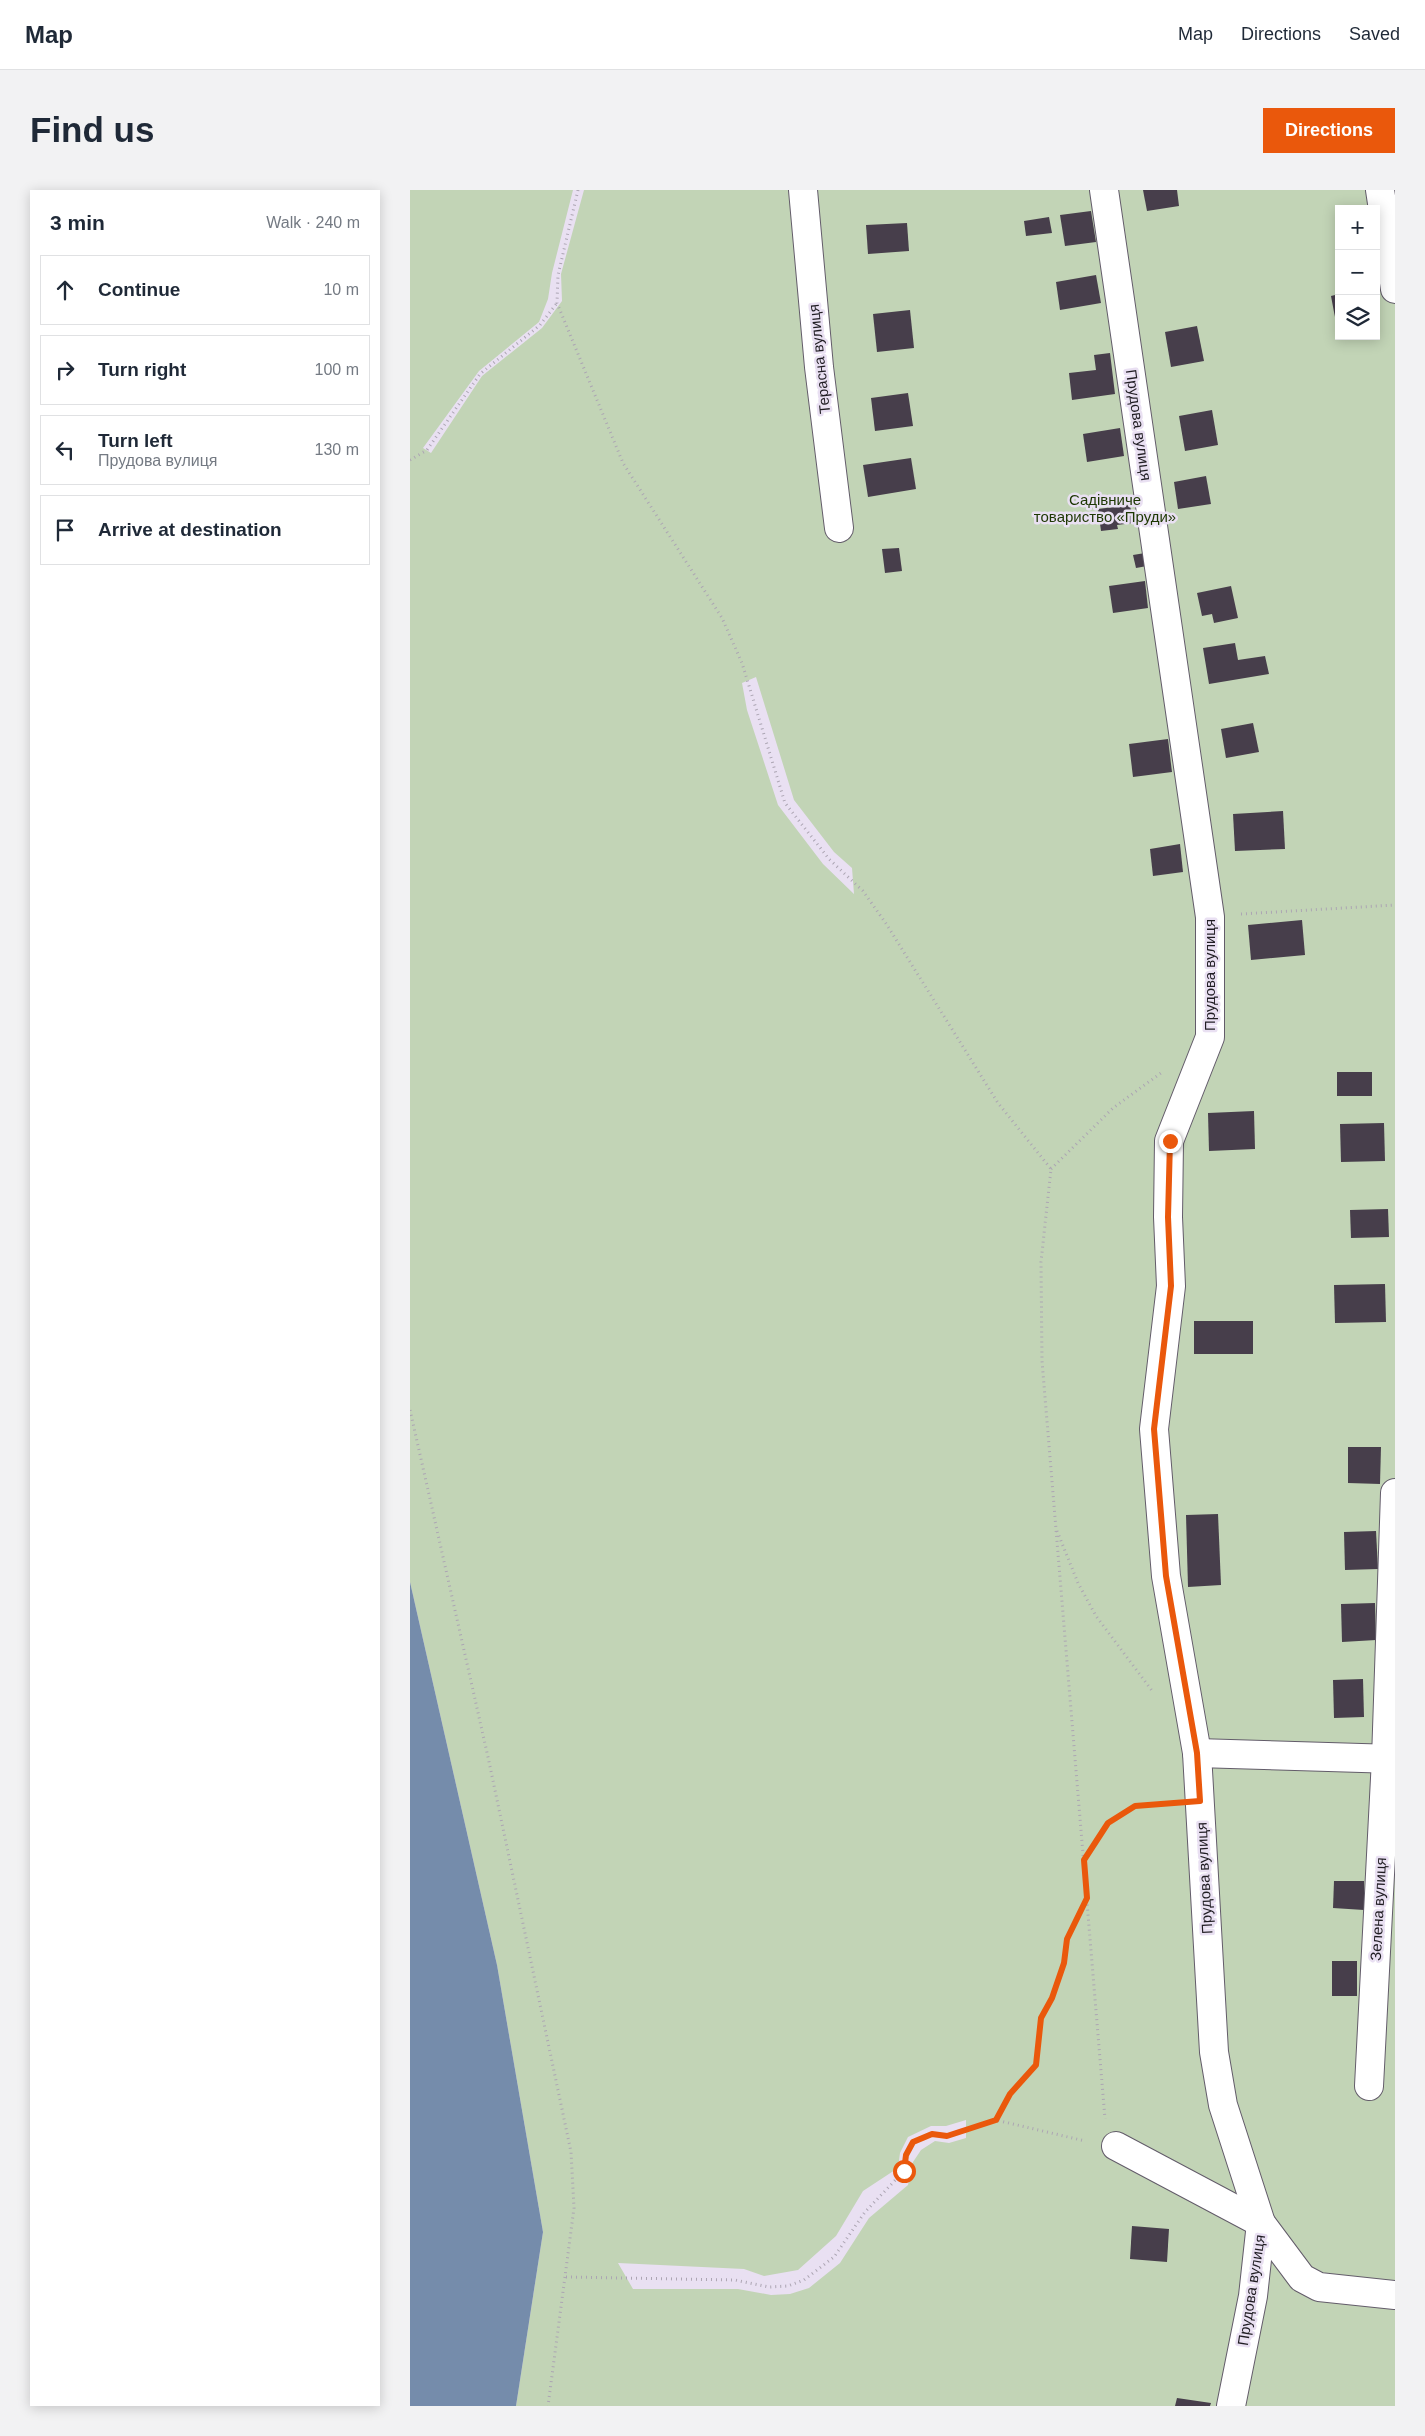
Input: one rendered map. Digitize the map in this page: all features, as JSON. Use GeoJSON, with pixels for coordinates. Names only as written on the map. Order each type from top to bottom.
{"type":"FeatureCollection","features":[{"type":"Feature","properties":{"kind":"lane","name":"Терасна вулиця"},"geometry":{"type":"LineString","coordinates":[[803,190],[819,367],[839,528]]}},
{"type":"Feature","properties":{"kind":"lane","name":"Прудова вулиця"},"geometry":{"type":"LineString","coordinates":[[1104,190],[1210,917],[1210,1038],[1170,1141],[1168,1217],[1171,1286],[1154,1429],[1166,1576],[1197,1753],[1214,2052],[1223,2105],[1261,2223],[1253,2296],[1231,2406]]}},
{"type":"Feature","properties":{"kind":"lane"},"geometry":{"type":"LineString","coordinates":[[1380,190],[1395,288]]}},
{"type":"Feature","properties":{"kind":"lane","name":"Зелена вулиця"},"geometry":{"type":"LineString","coordinates":[[1369,2086],[1391,1759],[1395,1493]]}},
{"type":"Feature","properties":{"kind":"lane"},"geometry":{"type":"LineString","coordinates":[[1197,1753],[1391,1759]]}},
{"type":"Feature","properties":{"kind":"lane"},"geometry":{"type":"LineString","coordinates":[[1116,2146],[1261,2223],[1302,2278],[1319,2287],[1395,2295]]}},
{"type":"Feature","properties":{"kind":"path"},"geometry":{"type":"LineString","coordinates":[[578,190],[558,275],[557,303],[623,463],[725,625],[742,663],[786,802],[829,859],[868,898],[887,925],[998,1103],[1051,1169]]}},
{"type":"Feature","properties":{"kind":"path"},"geometry":{"type":"LineString","coordinates":[[410,460],[427,450],[480,374],[540,325],[557,303]]}},
{"type":"Feature","properties":{"kind":"path"},"geometry":{"type":"LineString","coordinates":[[1210,917],[1288,910],[1395,905]]}},
{"type":"Feature","properties":{"kind":"path"},"geometry":{"type":"LineString","coordinates":[[1116,2146],[1106,2134],[1042,1361],[1041,1262],[1051,1169],[1113,1108],[1166,1070]]}},
{"type":"Feature","properties":{"kind":"path"},"geometry":{"type":"LineString","coordinates":[[410,1410],[488,1757],[572,2152],[574,2208],[548,2406]]}},
{"type":"Feature","properties":{"kind":"path"},"geometry":{"type":"LineString","coordinates":[[1056,1528],[1078,1583],[1096,1616],[1155,1694]]}},
{"type":"Feature","properties":{"kind":"path"},"geometry":{"type":"LineString","coordinates":[[1084,1860],[1108,1823],[1135,1806],[1200,1801]]}},
{"type":"Feature","properties":{"kind":"path"},"geometry":{"type":"LineString","coordinates":[[996,2120],[1010,2094],[1036,2065],[1041,2018],[1052,1998],[1064,1963],[1067,1939],[1087,1898]]}},
{"type":"Feature","properties":{"kind":"path"},"geometry":{"type":"LineString","coordinates":[[566,2276],[735,2280],[769,2287],[788,2286],[804,2280],[834,2257],[865,2212],[904,2171],[906,2155],[913,2142],[932,2134],[947,2136],[996,2120],[1064,2137],[1116,2146]]}},
{"type":"Feature","properties":{"kind":"green space","name":"Садівниче товариство «Пруди»"},"geometry":{"type":"Polygon","coordinates":[[[410,190],[573,190],[552,273],[548,299],[539,322],[479,371],[423,448],[431,453],[482,376],[542,328],[562,301],[561,274],[584,190],[1395,190],[1395,2406],[516,2406],[543,2232],[497,1965],[410,1582],[410,190]],[[756,677],[742,683],[747,710],[778,805],[823,864],[854,894],[852,868],[834,852],[794,800],[756,677]],[[966,2120],[946,2126],[931,2126],[908,2137],[900,2153],[898,2168],[863,2191],[836,2236],[798,2270],[764,2276],[744,2269],[618,2263],[633,2289],[738,2289],[771,2295],[790,2294],[809,2288],[840,2263],[869,2218],[908,2185],[913,2162],[921,2150],[935,2141],[949,2143],[966,2138],[966,2120]]]}},
{"type":"Feature","properties":{"kind":"water"},"geometry":{"type":"Polygon","coordinates":[[[410,1582],[497,1965],[543,2232],[516,2406],[410,2406],[410,1582]]]}},
{"type":"Feature","properties":{"kind":"building"},"geometry":{"type":"Polygon","coordinates":[[[1143,190],[1177,190],[1179,206],[1147,211],[1143,190]]]}},
{"type":"Feature","properties":{"kind":"building"},"geometry":{"type":"Polygon","coordinates":[[[1091,211],[1096,242],[1065,246],[1060,215],[1091,211]]]}},
{"type":"Feature","properties":{"kind":"building"},"geometry":{"type":"Polygon","coordinates":[[[1049,217],[1052,233],[1026,236],[1024,221],[1049,217]]]}},
{"type":"Feature","properties":{"kind":"building"},"geometry":{"type":"Polygon","coordinates":[[[907,223],[909,251],[868,254],[866,225],[907,223]]]}},
{"type":"Feature","properties":{"kind":"building"},"geometry":{"type":"Polygon","coordinates":[[[1096,275],[1101,303],[1060,310],[1056,282],[1096,275]]]}},
{"type":"Feature","properties":{"kind":"building"},"geometry":{"type":"Polygon","coordinates":[[[1335,295],[1335,317],[1331,296],[1335,295]]]}},
{"type":"Feature","properties":{"kind":"building"},"geometry":{"type":"Polygon","coordinates":[[[910,310],[914,348],[877,352],[873,314],[910,310]]]}},
{"type":"Feature","properties":{"kind":"building"},"geometry":{"type":"Polygon","coordinates":[[[1197,326],[1204,361],[1171,367],[1165,332],[1197,326]]]}},
{"type":"Feature","properties":{"kind":"building"},"geometry":{"type":"Polygon","coordinates":[[[1110,353],[1115,394],[1072,400],[1069,373],[1096,370],[1094,355],[1110,353]]]}},
{"type":"Feature","properties":{"kind":"building"},"geometry":{"type":"Polygon","coordinates":[[[908,393],[913,426],[875,431],[871,398],[908,393]]]}},
{"type":"Feature","properties":{"kind":"building"},"geometry":{"type":"Polygon","coordinates":[[[1212,410],[1218,445],[1185,451],[1179,416],[1212,410]]]}},
{"type":"Feature","properties":{"kind":"building"},"geometry":{"type":"Polygon","coordinates":[[[1120,428],[1124,456],[1087,462],[1083,434],[1120,428]]]}},
{"type":"Feature","properties":{"kind":"building"},"geometry":{"type":"Polygon","coordinates":[[[911,458],[916,489],[868,497],[863,465],[911,458]]]}},
{"type":"Feature","properties":{"kind":"building"},"geometry":{"type":"Polygon","coordinates":[[[1206,476],[1211,504],[1178,509],[1174,482],[1206,476]]]}},
{"type":"Feature","properties":{"kind":"building"},"geometry":{"type":"Polygon","coordinates":[[[1130,505],[1133,523],[1117,525],[1118,529],[1101,531],[1098,509],[1130,505]]]}},
{"type":"Feature","properties":{"kind":"building"},"geometry":{"type":"Polygon","coordinates":[[[899,548],[902,571],[885,573],[882,549],[899,548]]]}},
{"type":"Feature","properties":{"kind":"building"},"geometry":{"type":"Polygon","coordinates":[[[1145,553],[1147,566],[1136,568],[1133,555],[1145,553]]]}},
{"type":"Feature","properties":{"kind":"building"},"geometry":{"type":"Polygon","coordinates":[[[1145,581],[1148,608],[1113,613],[1109,586],[1145,581]]]}},
{"type":"Feature","properties":{"kind":"building"},"geometry":{"type":"Polygon","coordinates":[[[1231,586],[1238,618],[1214,623],[1212,614],[1202,616],[1197,593],[1231,586]]]}},
{"type":"Feature","properties":{"kind":"building"},"geometry":{"type":"Polygon","coordinates":[[[1235,643],[1238,660],[1265,656],[1269,674],[1209,684],[1203,648],[1235,643]]]}},
{"type":"Feature","properties":{"kind":"building"},"geometry":{"type":"Polygon","coordinates":[[[1253,723],[1259,752],[1226,758],[1221,729],[1253,723]]]}},
{"type":"Feature","properties":{"kind":"building"},"geometry":{"type":"Polygon","coordinates":[[[1168,739],[1172,772],[1133,777],[1129,744],[1168,739]]]}},
{"type":"Feature","properties":{"kind":"building"},"geometry":{"type":"Polygon","coordinates":[[[1283,811],[1285,849],[1235,851],[1233,814],[1283,811]]]}},
{"type":"Feature","properties":{"kind":"building"},"geometry":{"type":"Polygon","coordinates":[[[1180,844],[1183,872],[1153,876],[1150,849],[1180,844]]]}},
{"type":"Feature","properties":{"kind":"building"},"geometry":{"type":"Polygon","coordinates":[[[1302,920],[1305,955],[1251,960],[1248,925],[1302,920]]]}},
{"type":"Feature","properties":{"kind":"building"},"geometry":{"type":"Polygon","coordinates":[[[1337,1072],[1372,1072],[1372,1096],[1337,1096],[1337,1072]]]}},
{"type":"Feature","properties":{"kind":"building"},"geometry":{"type":"Polygon","coordinates":[[[1254,1111],[1255,1149],[1209,1151],[1208,1113],[1254,1111]]]}},
{"type":"Feature","properties":{"kind":"building"},"geometry":{"type":"Polygon","coordinates":[[[1384,1123],[1385,1161],[1341,1162],[1340,1124],[1384,1123]]]}},
{"type":"Feature","properties":{"kind":"building"},"geometry":{"type":"Polygon","coordinates":[[[1388,1209],[1389,1237],[1351,1238],[1350,1210],[1388,1209]]]}},
{"type":"Feature","properties":{"kind":"building"},"geometry":{"type":"Polygon","coordinates":[[[1385,1284],[1386,1322],[1335,1323],[1334,1285],[1385,1284]]]}},
{"type":"Feature","properties":{"kind":"building"},"geometry":{"type":"Polygon","coordinates":[[[1194,1321],[1253,1321],[1253,1354],[1194,1354],[1194,1321]]]}},
{"type":"Feature","properties":{"kind":"building"},"geometry":{"type":"Polygon","coordinates":[[[1348,1447],[1381,1447],[1380,1484],[1348,1483],[1348,1447]]]}},
{"type":"Feature","properties":{"kind":"building"},"geometry":{"type":"Polygon","coordinates":[[[1218,1514],[1221,1585],[1188,1587],[1186,1515],[1218,1514]]]}},
{"type":"Feature","properties":{"kind":"building"},"geometry":{"type":"Polygon","coordinates":[[[1376,1531],[1378,1569],[1345,1570],[1344,1532],[1376,1531]]]}},
{"type":"Feature","properties":{"kind":"building"},"geometry":{"type":"Polygon","coordinates":[[[1375,1603],[1376,1640],[1342,1642],[1341,1604],[1375,1603]]]}},
{"type":"Feature","properties":{"kind":"building"},"geometry":{"type":"Polygon","coordinates":[[[1363,1679],[1364,1717],[1334,1718],[1333,1680],[1363,1679]]]}},
{"type":"Feature","properties":{"kind":"building"},"geometry":{"type":"Polygon","coordinates":[[[1334,1881],[1364,1881],[1364,1910],[1333,1908],[1334,1881]]]}},
{"type":"Feature","properties":{"kind":"building"},"geometry":{"type":"Polygon","coordinates":[[[1332,1961],[1357,1961],[1357,1996],[1332,1996],[1332,1961]]]}},
{"type":"Feature","properties":{"kind":"building"},"geometry":{"type":"Polygon","coordinates":[[[1132,2226],[1169,2229],[1167,2262],[1130,2259],[1132,2226]]]}},
{"type":"Feature","properties":{"kind":"building"},"geometry":{"type":"Polygon","coordinates":[[[1177,2398],[1211,2403],[1210,2406],[1175,2406],[1177,2398]]]}},
{"type":"Feature","properties":{"kind":"route"},"geometry":{"type":"LineString","coordinates":[[904,2171],[906,2155],[913,2142],[932,2134],[947,2136],[996,2120],[1010,2094],[1036,2065],[1041,2018],[1052,1998],[1064,1963],[1067,1939],[1087,1898],[1084,1860],[1108,1823],[1135,1806],[1200,1801],[1197,1753],[1166,1576],[1154,1429],[1171,1286],[1168,1217],[1170,1141]]}}]}
